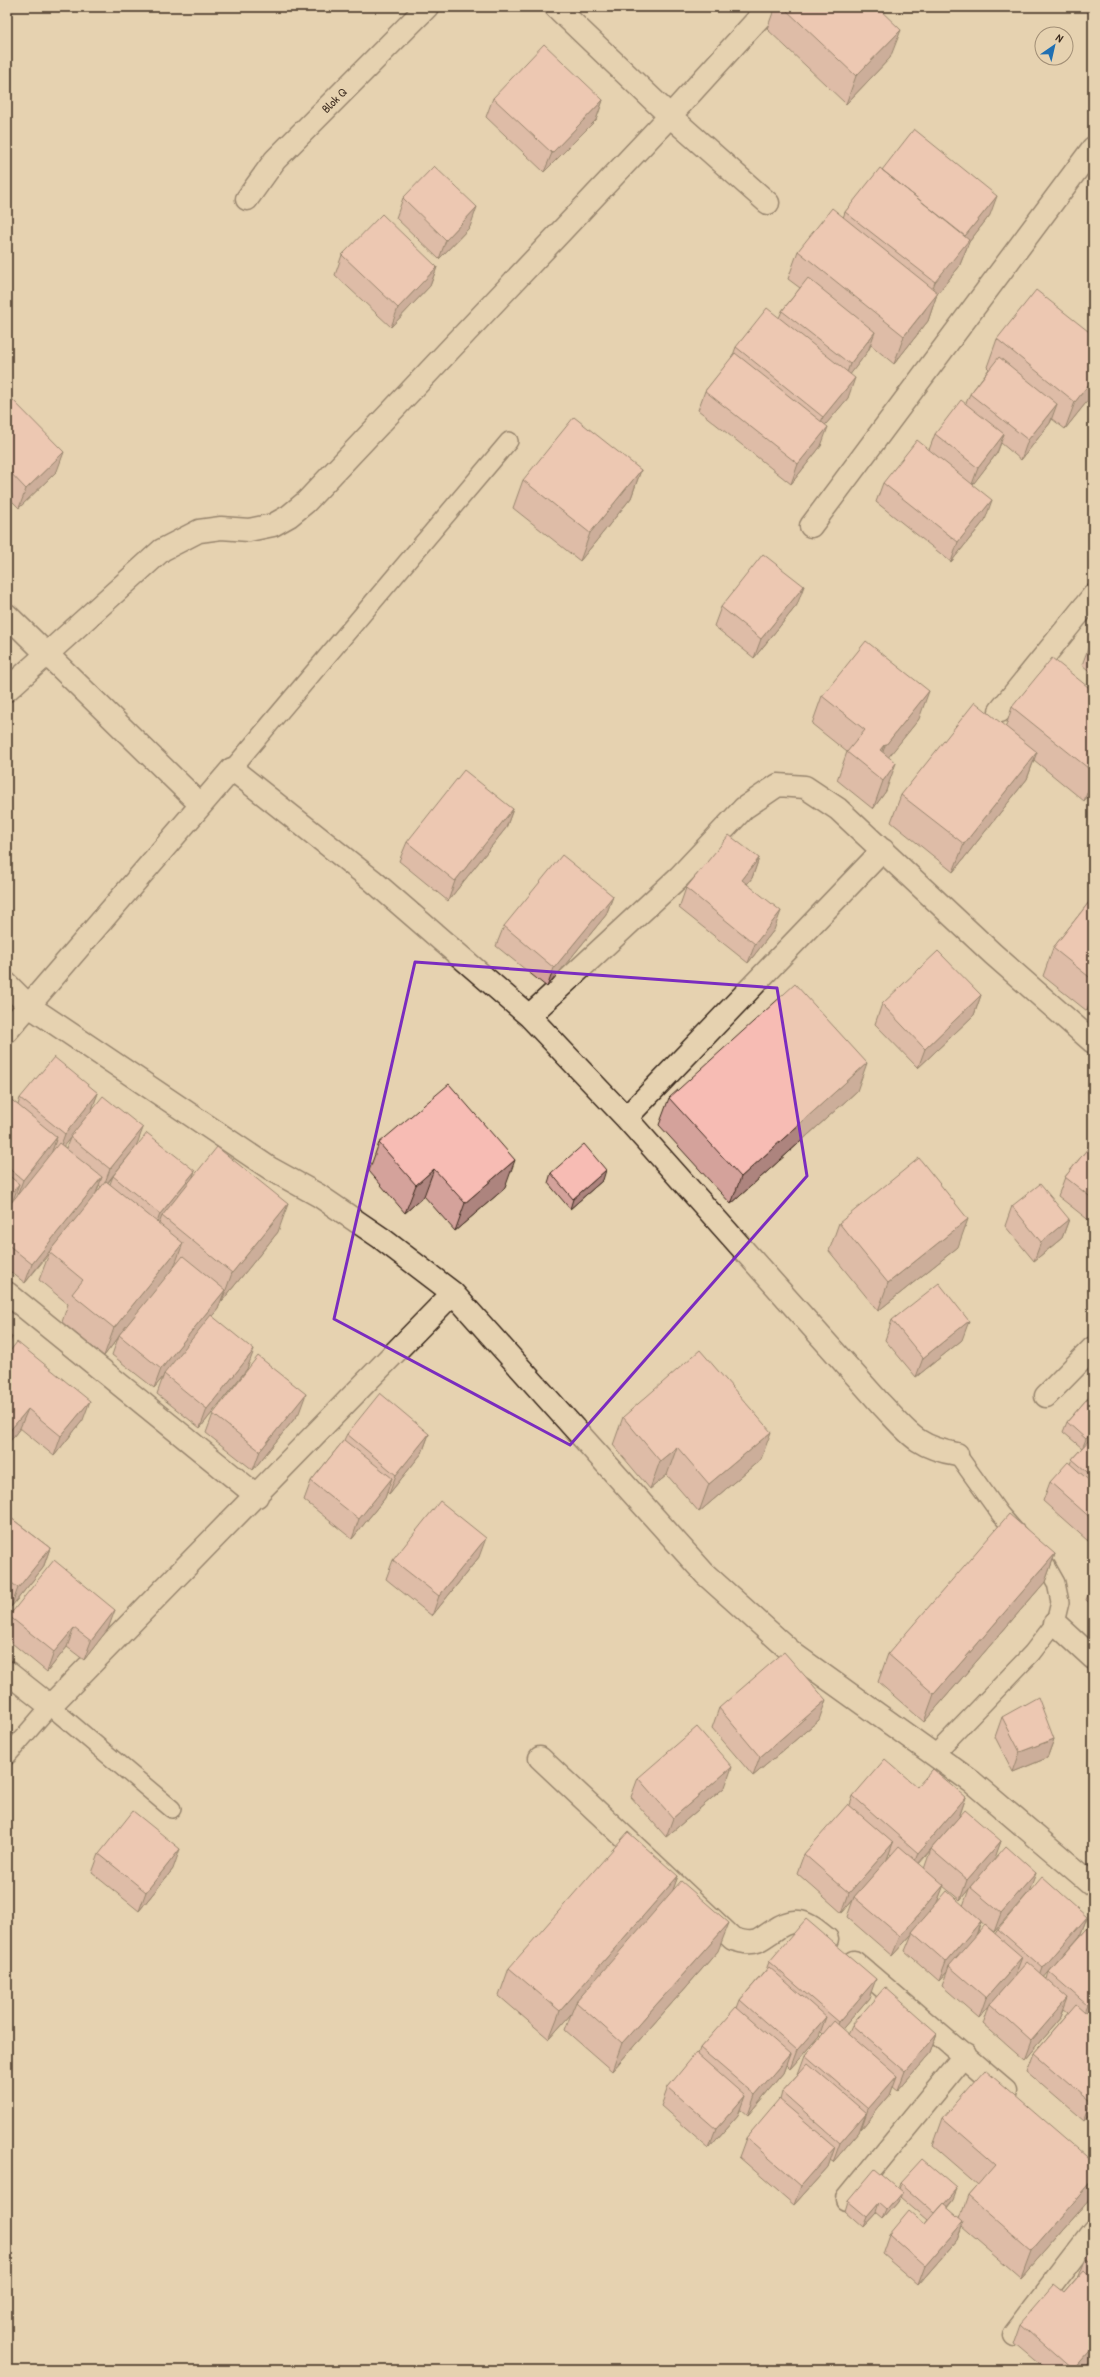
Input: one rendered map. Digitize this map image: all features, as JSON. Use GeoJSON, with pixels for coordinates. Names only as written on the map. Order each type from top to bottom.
{"type":"FeatureCollection","features":[{"type":"Feature","properties":{"kind":"street","name":"Blok Q"},"geometry":{"type":"LineString","coordinates":[[247,199],[275,160],[427,7]]}},
{"type":"Feature","properties":{"kind":"street"},"geometry":{"type":"LineString","coordinates":[[556,7],[670,116],[768,203]]}},
{"type":"Feature","properties":{"kind":"street"},"geometry":{"type":"LineString","coordinates":[[7,690],[162,550],[199,531],[222,528],[249,530],[273,525],[295,512],[670,116],[769,7]]}},
{"type":"Feature","properties":{"kind":"street"},"geometry":{"type":"LineString","coordinates":[[811,526],[1093,148]]}},
{"type":"Feature","properties":{"kind":"street"},"geometry":{"type":"LineString","coordinates":[[1000,711],[1093,596]]}},
{"type":"Feature","properties":{"kind":"street"},"geometry":{"type":"LineString","coordinates":[[7,615],[200,804]]}},
{"type":"Feature","properties":{"kind":"street"},"geometry":{"type":"LineString","coordinates":[[7,1031],[200,804],[232,769],[372,880],[529,1016],[626,1118],[880,1403],[914,1438],[925,1446],[957,1454]]}},
{"type":"Feature","properties":{"kind":"street"},"geometry":{"type":"LineString","coordinates":[[529,1016],[679,877],[744,808],[778,785],[805,787],[838,809],[993,954],[1093,1042]]}},
{"type":"Feature","properties":{"kind":"street"},"geometry":{"type":"LineString","coordinates":[[626,1118],[883,850]]}},
{"type":"Feature","properties":{"kind":"street"},"geometry":{"type":"LineString","coordinates":[[7,984],[29,1006],[271,1169],[318,1195],[381,1238],[453,1293],[705,1574],[796,1656],[972,1782],[1093,1885]]}},
{"type":"Feature","properties":{"kind":"street"},"geometry":{"type":"LineString","coordinates":[[7,1293],[257,1496]]}},
{"type":"Feature","properties":{"kind":"street"},"geometry":{"type":"LineString","coordinates":[[7,1672],[50,1706],[257,1496],[453,1293]]}},
{"type":"Feature","properties":{"kind":"street"},"geometry":{"type":"LineString","coordinates":[[1046,1396],[1093,1348]]}},
{"type":"Feature","properties":{"kind":"street"},"geometry":{"type":"LineString","coordinates":[[1055,1623],[1093,1658]]}},
{"type":"Feature","properties":{"kind":"street"},"geometry":{"type":"LineString","coordinates":[[540,1758],[733,1938],[745,1942],[757,1942],[786,1922],[795,1921],[806,1924],[965,2055],[1018,2102]]}},
{"type":"Feature","properties":{"kind":"street"},"geometry":{"type":"LineString","coordinates":[[847,2199],[965,2055]]}},
{"type":"Feature","properties":{"kind":"street"},"geometry":{"type":"LineString","coordinates":[[1014,2334],[1093,2231]]}},
{"type":"Feature","properties":{"kind":"lane"},"geometry":{"type":"LineString","coordinates":[[232,769],[509,441]]}},
{"type":"Feature","properties":{"kind":"lane"},"geometry":{"type":"LineString","coordinates":[[934,1756],[1032,1653],[1055,1623],[1060,1602],[1053,1577],[1047,1567],[1000,1514],[957,1454]]}},
{"type":"Feature","properties":{"kind":"lane"},"geometry":{"type":"LineString","coordinates":[[7,1756],[50,1706],[172,1809]]}},
{"type":"Feature","properties":{"kind":"highlighted area"},"geometry":{"type":"Polygon","coordinates":[[[415,962],[777,988],[807,1176],[570,1445],[334,1319],[415,962]]]}},
{"type":"Feature","properties":{"kind":"building"},"geometry":{"type":"Polygon","coordinates":[[[783,7],[877,7],[901,30],[856,76],[783,7]]]}},
{"type":"Feature","properties":{"kind":"building"},"geometry":{"type":"Polygon","coordinates":[[[544,44],[603,100],[552,153],[493,98],[544,44]]]}},
{"type":"Feature","properties":{"kind":"building"},"geometry":{"type":"Polygon","coordinates":[[[914,129],[997,196],[965,236],[882,170],[914,129]]]}},
{"type":"Feature","properties":{"kind":"building"},"geometry":{"type":"Polygon","coordinates":[[[434,166],[477,207],[446,240],[403,198],[434,166]]]}},
{"type":"Feature","properties":{"kind":"building"},"geometry":{"type":"Polygon","coordinates":[[[880,168],[969,240],[935,282],[845,212],[880,168]]]}},
{"type":"Feature","properties":{"kind":"building"},"geometry":{"type":"Polygon","coordinates":[[[832,208],[938,293],[904,336],[798,251],[832,208]]]}},
{"type":"Feature","properties":{"kind":"building"},"geometry":{"type":"Polygon","coordinates":[[[382,214],[437,267],[398,308],[342,255],[382,214]]]}},
{"type":"Feature","properties":{"kind":"building"},"geometry":{"type":"Polygon","coordinates":[[[808,278],[875,332],[850,364],[782,311],[808,278]]]}},
{"type":"Feature","properties":{"kind":"building"},"geometry":{"type":"Polygon","coordinates":[[[1036,290],[1093,335],[1093,379],[1075,402],[997,339],[1036,290]]]}},
{"type":"Feature","properties":{"kind":"building"},"geometry":{"type":"Polygon","coordinates":[[[767,308],[855,378],[823,417],[736,347],[767,308]]]}},
{"type":"Feature","properties":{"kind":"building"},"geometry":{"type":"Polygon","coordinates":[[[735,353],[828,427],[798,464],[705,391],[735,353]]]}},
{"type":"Feature","properties":{"kind":"building"},"geometry":{"type":"Polygon","coordinates":[[[999,357],[1057,404],[1028,440],[970,394],[999,357]]]}},
{"type":"Feature","properties":{"kind":"building"},"geometry":{"type":"Polygon","coordinates":[[[7,394],[64,452],[26,489],[7,469],[7,394]]]}},
{"type":"Feature","properties":{"kind":"building"},"geometry":{"type":"Polygon","coordinates":[[[961,400],[1004,434],[978,468],[935,434],[961,400]]]}},
{"type":"Feature","properties":{"kind":"building"},"geometry":{"type":"Polygon","coordinates":[[[574,417],[641,470],[590,533],[523,480],[574,417]]]}},
{"type":"Feature","properties":{"kind":"building"},"geometry":{"type":"Polygon","coordinates":[[[917,440],[992,500],[958,542],[883,483],[917,440]]]}},
{"type":"Feature","properties":{"kind":"building"},"geometry":{"type":"Polygon","coordinates":[[[763,554],[804,586],[761,639],[721,607],[763,554]]]}},
{"type":"Feature","properties":{"kind":"building"},"geometry":{"type":"Polygon","coordinates":[[[866,641],[929,691],[885,746],[884,745],[880,750],[896,763],[883,781],[847,752],[865,730],[822,696],[866,641]]]}},
{"type":"Feature","properties":{"kind":"building"},"geometry":{"type":"Polygon","coordinates":[[[1093,641],[1093,649],[1089,646],[1093,641]]]}},
{"type":"Feature","properties":{"kind":"building"},"geometry":{"type":"Polygon","coordinates":[[[1052,658],[1093,691],[1093,772],[1012,707],[1052,658]]]}},
{"type":"Feature","properties":{"kind":"building"},"geometry":{"type":"Polygon","coordinates":[[[975,702],[1037,752],[964,844],[901,795],[975,702]]]}},
{"type":"Feature","properties":{"kind":"building"},"geometry":{"type":"Polygon","coordinates":[[[464,770],[513,809],[455,881],[407,842],[464,770]]]}},
{"type":"Feature","properties":{"kind":"building"},"geometry":{"type":"Polygon","coordinates":[[[729,835],[759,858],[742,880],[781,911],[755,944],[686,888],[729,835]]]}},
{"type":"Feature","properties":{"kind":"building"},"geometry":{"type":"Polygon","coordinates":[[[562,855],[613,896],[554,968],[504,926],[562,855]]]}},
{"type":"Feature","properties":{"kind":"building"},"geometry":{"type":"Polygon","coordinates":[[[1093,897],[1093,980],[1053,948],[1093,897]]]}},
{"type":"Feature","properties":{"kind":"building"},"geometry":{"type":"Polygon","coordinates":[[[938,951],[981,995],[925,1049],[882,1004],[938,951]]]}},
{"type":"Feature","properties":{"kind":"building"},"geometry":{"type":"Polygon","coordinates":[[[795,984],[867,1063],[741,1177],[669,1098],[795,984]]]}},
{"type":"Feature","properties":{"kind":"building"},"geometry":{"type":"Polygon","coordinates":[[[54,1057],[98,1093],[65,1134],[20,1098],[54,1057]]]}},
{"type":"Feature","properties":{"kind":"building"},"geometry":{"type":"Polygon","coordinates":[[[449,1084],[515,1160],[465,1203],[434,1169],[416,1185],[379,1143],[449,1084]]]}},
{"type":"Feature","properties":{"kind":"building"},"geometry":{"type":"Polygon","coordinates":[[[103,1096],[143,1128],[110,1169],[70,1137],[103,1096]]]}},
{"type":"Feature","properties":{"kind":"building"},"geometry":{"type":"Polygon","coordinates":[[[8,1097],[57,1137],[23,1180],[7,1167],[8,1097]]]}},
{"type":"Feature","properties":{"kind":"building"},"geometry":{"type":"Polygon","coordinates":[[[147,1133],[195,1171],[160,1214],[113,1176],[147,1133]]]}},
{"type":"Feature","properties":{"kind":"building"},"geometry":{"type":"Polygon","coordinates":[[[1093,1142],[1093,1199],[1065,1177],[1093,1142]]]}},
{"type":"Feature","properties":{"kind":"building"},"geometry":{"type":"Polygon","coordinates":[[[59,1143],[102,1177],[32,1264],[7,1244],[7,1208],[59,1143]]]}},
{"type":"Feature","properties":{"kind":"building"},"geometry":{"type":"Polygon","coordinates":[[[584,1144],[606,1170],[573,1199],[551,1173],[584,1144]]]}},
{"type":"Feature","properties":{"kind":"building"},"geometry":{"type":"Polygon","coordinates":[[[217,1147],[288,1204],[232,1273],[162,1216],[217,1147]]]}},
{"type":"Feature","properties":{"kind":"building"},"geometry":{"type":"Polygon","coordinates":[[[919,1158],[968,1219],[888,1283],[839,1223],[919,1158]]]}},
{"type":"Feature","properties":{"kind":"building"},"geometry":{"type":"Polygon","coordinates":[[[7,1174],[19,1184],[7,1199],[7,1174]]]}},
{"type":"Feature","properties":{"kind":"building"},"geometry":{"type":"Polygon","coordinates":[[[106,1181],[183,1243],[114,1328],[72,1294],[83,1280],[49,1252],[106,1181]]]}},
{"type":"Feature","properties":{"kind":"building"},"geometry":{"type":"Polygon","coordinates":[[[1040,1184],[1069,1219],[1041,1242],[1012,1206],[1040,1184]]]}},
{"type":"Feature","properties":{"kind":"building"},"geometry":{"type":"Polygon","coordinates":[[[183,1256],[225,1290],[161,1369],[119,1335],[183,1256]]]}},
{"type":"Feature","properties":{"kind":"building"},"geometry":{"type":"Polygon","coordinates":[[[939,1283],[969,1321],[923,1358],[892,1320],[939,1283]]]}},
{"type":"Feature","properties":{"kind":"building"},"geometry":{"type":"Polygon","coordinates":[[[211,1315],[254,1350],[207,1409],[164,1374],[211,1315]]]}},
{"type":"Feature","properties":{"kind":"building"},"geometry":{"type":"Polygon","coordinates":[[[7,1333],[12,1337],[7,1344],[7,1333]]]}},
{"type":"Feature","properties":{"kind":"building"},"geometry":{"type":"Polygon","coordinates":[[[17,1342],[90,1401],[61,1436],[28,1409],[7,1434],[7,1355],[17,1342]]]}},
{"type":"Feature","properties":{"kind":"building"},"geometry":{"type":"Polygon","coordinates":[[[700,1350],[771,1432],[709,1484],[677,1447],[660,1461],[623,1417],[700,1350]]]}},
{"type":"Feature","properties":{"kind":"building"},"geometry":{"type":"Polygon","coordinates":[[[258,1356],[306,1394],[260,1451],[213,1414],[258,1356]]]}},
{"type":"Feature","properties":{"kind":"building"},"geometry":{"type":"Polygon","coordinates":[[[1093,1392],[1093,1431],[1086,1439],[1067,1422],[1093,1392]]]}},
{"type":"Feature","properties":{"kind":"building"},"geometry":{"type":"Polygon","coordinates":[[[380,1393],[429,1434],[396,1475],[347,1434],[380,1393]]]}},
{"type":"Feature","properties":{"kind":"building"},"geometry":{"type":"Polygon","coordinates":[[[1090,1439],[1093,1442],[1093,1477],[1072,1459],[1090,1439]]]}},
{"type":"Feature","properties":{"kind":"building"},"geometry":{"type":"Polygon","coordinates":[[[344,1440],[392,1478],[359,1519],[311,1481],[344,1440]]]}},
{"type":"Feature","properties":{"kind":"building"},"geometry":{"type":"Polygon","coordinates":[[[1068,1462],[1093,1484],[1093,1520],[1050,1482],[1068,1462]]]}},
{"type":"Feature","properties":{"kind":"building"},"geometry":{"type":"Polygon","coordinates":[[[440,1501],[486,1538],[439,1596],[393,1560],[440,1501]]]}},
{"type":"Feature","properties":{"kind":"building"},"geometry":{"type":"Polygon","coordinates":[[[1009,1514],[1055,1554],[934,1694],[888,1654],[1009,1514]]]}},
{"type":"Feature","properties":{"kind":"building"},"geometry":{"type":"Polygon","coordinates":[[[7,1515],[50,1548],[18,1588],[7,1579],[7,1515]]]}},
{"type":"Feature","properties":{"kind":"building"},"geometry":{"type":"Polygon","coordinates":[[[54,1560],[115,1610],[91,1641],[74,1628],[54,1652],[9,1616],[54,1560]]]}},
{"type":"Feature","properties":{"kind":"building"},"geometry":{"type":"Polygon","coordinates":[[[784,1652],[826,1700],[760,1757],[719,1708],[784,1652]]]}},
{"type":"Feature","properties":{"kind":"building"},"geometry":{"type":"Polygon","coordinates":[[[7,1681],[11,1684],[7,1689],[7,1681]]]}},
{"type":"Feature","properties":{"kind":"building"},"geometry":{"type":"Polygon","coordinates":[[[1038,1697],[1054,1739],[1020,1752],[1002,1717],[1038,1697]]]}},
{"type":"Feature","properties":{"kind":"building"},"geometry":{"type":"Polygon","coordinates":[[[697,1727],[732,1767],[673,1818],[638,1778],[697,1727]]]}},
{"type":"Feature","properties":{"kind":"building"},"geometry":{"type":"Polygon","coordinates":[[[885,1759],[917,1787],[933,1769],[966,1797],[918,1853],[853,1796],[885,1759]]]}},
{"type":"Feature","properties":{"kind":"building"},"geometry":{"type":"Polygon","coordinates":[[[848,1804],[893,1843],[849,1893],[804,1854],[848,1804]]]}},
{"type":"Feature","properties":{"kind":"building"},"geometry":{"type":"Polygon","coordinates":[[[965,1810],[1001,1841],[967,1880],[931,1849],[965,1810]]]}},
{"type":"Feature","properties":{"kind":"building"},"geometry":{"type":"Polygon","coordinates":[[[133,1811],[180,1849],[146,1892],[99,1854],[133,1811]]]}},
{"type":"Feature","properties":{"kind":"building"},"geometry":{"type":"Polygon","coordinates":[[[628,1832],[678,1876],[560,2011],[509,1968],[628,1832]]]}},
{"type":"Feature","properties":{"kind":"building"},"geometry":{"type":"Polygon","coordinates":[[[899,1846],[944,1885],[900,1936],[854,1897],[899,1846]]]}},
{"type":"Feature","properties":{"kind":"building"},"geometry":{"type":"Polygon","coordinates":[[[1006,1846],[1036,1873],[1001,1913],[970,1887],[1006,1846]]]}},
{"type":"Feature","properties":{"kind":"building"},"geometry":{"type":"Polygon","coordinates":[[[1042,1877],[1087,1917],[1043,1968],[998,1929],[1042,1877]]]}},
{"type":"Feature","properties":{"kind":"building"},"geometry":{"type":"Polygon","coordinates":[[[681,1881],[729,1923],[622,2043],[576,2002],[681,1881]]]}},
{"type":"Feature","properties":{"kind":"building"},"geometry":{"type":"Polygon","coordinates":[[[947,1891],[981,1921],[946,1962],[912,1932],[947,1891]]]}},
{"type":"Feature","properties":{"kind":"building"},"geometry":{"type":"Polygon","coordinates":[[[806,1919],[876,1979],[839,2022],[769,1962],[806,1919]]]}},
{"type":"Feature","properties":{"kind":"building"},"geometry":{"type":"Polygon","coordinates":[[[1093,1922],[1093,1998],[1087,2005],[1049,1972],[1093,1922]]]}},
{"type":"Feature","properties":{"kind":"building"},"geometry":{"type":"Polygon","coordinates":[[[985,1925],[1022,1957],[986,1998],[949,1966],[985,1925]]]}},
{"type":"Feature","properties":{"kind":"building"},"geometry":{"type":"Polygon","coordinates":[[[1027,1962],[1068,1998],[1031,2041],[990,2004],[1027,1962]]]}},
{"type":"Feature","properties":{"kind":"building"},"geometry":{"type":"Polygon","coordinates":[[[769,1967],[826,2017],[797,2050],[740,2000],[769,1967]]]}},
{"type":"Feature","properties":{"kind":"building"},"geometry":{"type":"Polygon","coordinates":[[[885,1987],[937,2033],[905,2071],[852,2025],[885,1987]]]}},
{"type":"Feature","properties":{"kind":"building"},"geometry":{"type":"Polygon","coordinates":[[[1076,2004],[1093,2019],[1093,2099],[1091,2102],[1034,2053],[1076,2004]]]}},
{"type":"Feature","properties":{"kind":"building"},"geometry":{"type":"Polygon","coordinates":[[[736,2007],[790,2054],[755,2095],[700,2048],[736,2007]]]}},
{"type":"Feature","properties":{"kind":"building"},"geometry":{"type":"Polygon","coordinates":[[[834,2021],[897,2076],[868,2109],[805,2055],[834,2021]]]}},
{"type":"Feature","properties":{"kind":"building"},"geometry":{"type":"Polygon","coordinates":[[[696,2053],[745,2096],[716,2129],[668,2087],[696,2053]]]}},
{"type":"Feature","properties":{"kind":"building"},"geometry":{"type":"Polygon","coordinates":[[[808,2063],[866,2113],[840,2143],[782,2092],[808,2063]]]}},
{"type":"Feature","properties":{"kind":"building"},"geometry":{"type":"Polygon","coordinates":[[[985,2070],[1093,2163],[1093,2180],[1031,2251],[968,2196],[996,2164],[943,2118],[985,2070]]]}},
{"type":"Feature","properties":{"kind":"building"},"geometry":{"type":"Polygon","coordinates":[[[779,2099],[835,2147],[801,2186],[746,2138],[779,2099]]]}},
{"type":"Feature","properties":{"kind":"building"},"geometry":{"type":"Polygon","coordinates":[[[922,2159],[957,2189],[934,2213],[900,2183],[922,2159]]]}},
{"type":"Feature","properties":{"kind":"building"},"geometry":{"type":"Polygon","coordinates":[[[875,2169],[902,2192],[887,2210],[879,2203],[867,2217],[848,2201],[875,2169]]]}},
{"type":"Feature","properties":{"kind":"building"},"geometry":{"type":"Polygon","coordinates":[[[943,2203],[964,2221],[925,2266],[889,2234],[909,2210],[925,2224],[943,2203]]]}},
{"type":"Feature","properties":{"kind":"building"},"geometry":{"type":"Polygon","coordinates":[[[1093,2249],[1093,2262],[1086,2257],[1093,2249]]]}},
{"type":"Feature","properties":{"kind":"building"},"geometry":{"type":"Polygon","coordinates":[[[1084,2270],[1093,2279],[1093,2346],[1073,2369],[1021,2323],[1054,2285],[1064,2293],[1084,2270]]]}}]}
